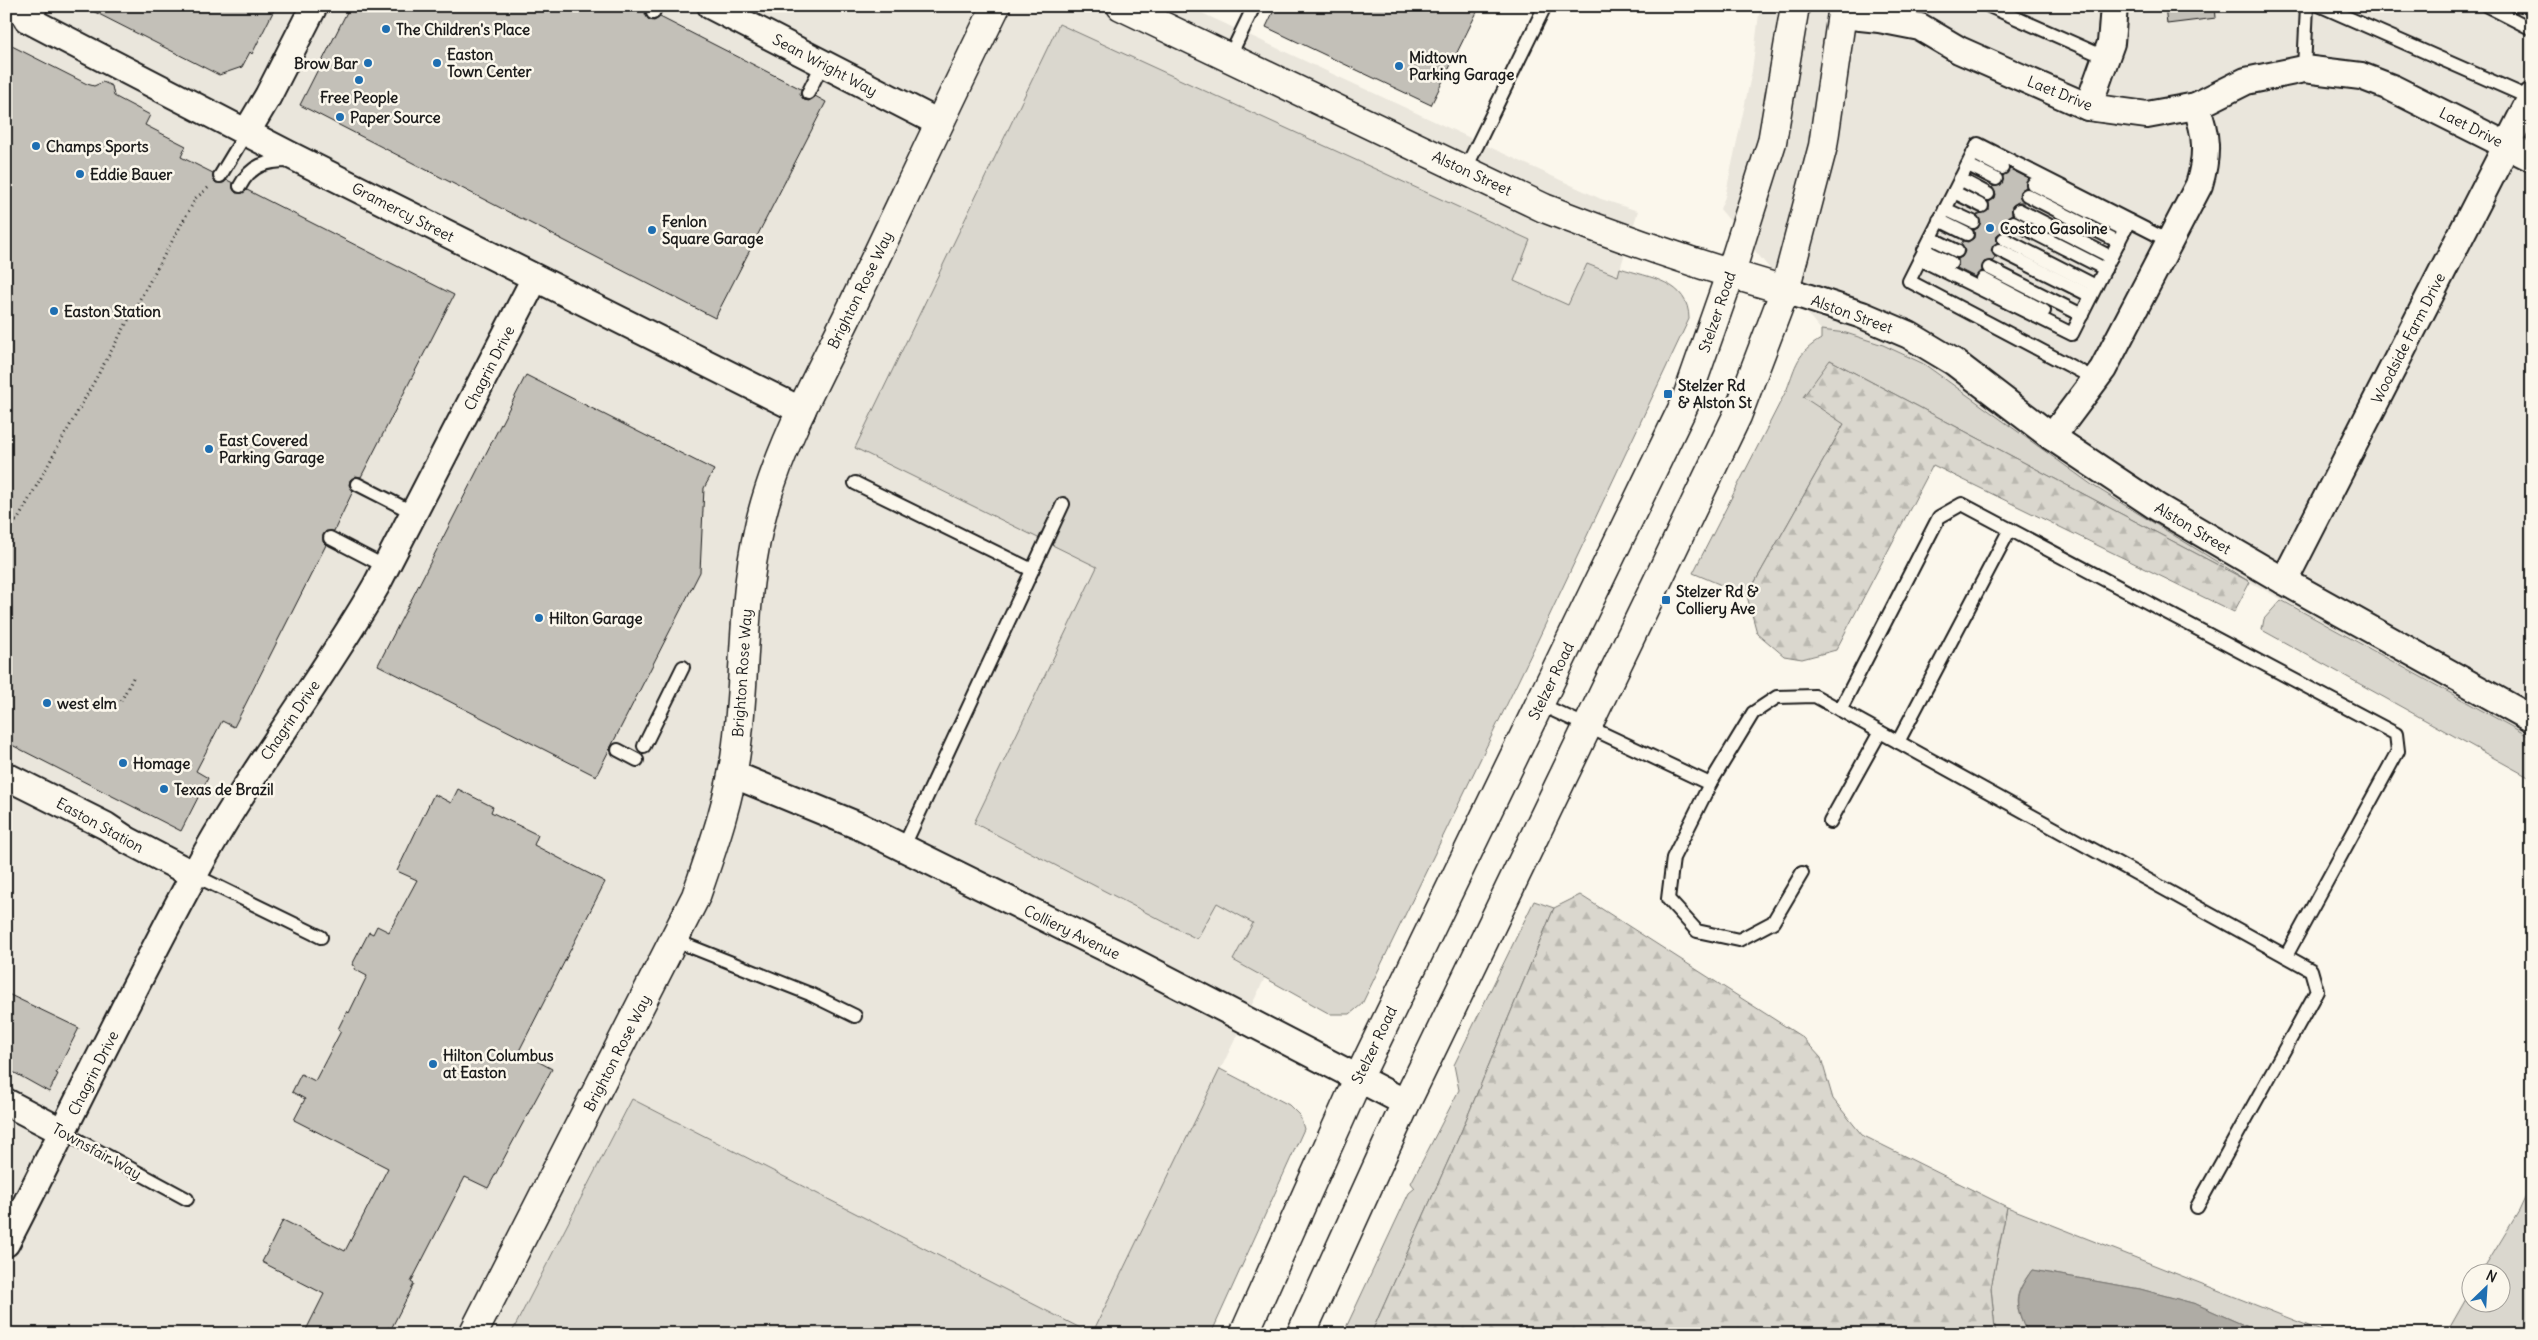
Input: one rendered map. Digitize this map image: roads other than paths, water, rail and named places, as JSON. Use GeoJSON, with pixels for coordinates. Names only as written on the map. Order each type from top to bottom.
{"type":"FeatureCollection","features":[{"type":"Feature","properties":{"kind":"main road","name":"Brighton Rose Way"},"geometry":{"type":"LineString","coordinates":[[473,1334],[696,896],[706,868],[732,774],[739,722],[749,577],[753,553],[772,481],[802,411],[996,6]]}},
{"type":"Feature","properties":{"kind":"main road","name":"Alston Street"},"geometry":{"type":"LineString","coordinates":[[1121,6],[1544,208],[1594,228],[1730,274],[1785,290]]}},
{"type":"Feature","properties":{"kind":"main road","name":"Stelzer Road"},"geometry":{"type":"LineString","coordinates":[[1244,1334],[1358,1079],[1685,403],[1730,274],[1772,142],[1794,6]]}},
{"type":"Feature","properties":{"kind":"main road"},"geometry":{"type":"LineString","coordinates":[[1301,1334],[1406,1103],[1737,416],[1785,290],[1823,146],[1843,11]]}},
{"type":"Feature","properties":{"kind":"street"},"geometry":{"type":"LineString","coordinates":[[246,133],[314,6]]}},
{"type":"Feature","properties":{"kind":"street","name":"Sean Wright Way"},"geometry":{"type":"LineString","coordinates":[[711,6],[939,124]]}},
{"type":"Feature","properties":{"kind":"street"},"geometry":{"type":"LineString","coordinates":[[2088,107],[2107,58],[2114,28],[2114,6]]}},
{"type":"Feature","properties":{"kind":"street","name":"Gramercy Street"},"geometry":{"type":"LineString","coordinates":[[22,11],[302,162],[802,411]]}},
{"type":"Feature","properties":{"kind":"street","name":"Laet Drive"},"geometry":{"type":"LineString","coordinates":[[1843,11],[1920,28],[1959,50],[2088,107],[2147,116],[2196,106],[2246,81],[2304,69],[2369,79],[2392,88],[2532,158]]}},
{"type":"Feature","properties":{"kind":"street","name":"Woodside Farm Drive"},"geometry":{"type":"LineString","coordinates":[[2284,581],[2531,97]]}},
{"type":"Feature","properties":{"kind":"street"},"geometry":{"type":"LineString","coordinates":[[2052,437],[2103,369],[2199,185],[2205,164],[2204,129],[2196,106]]}},
{"type":"Feature","properties":{"kind":"street","name":"Chagrin Drive"},"geometry":{"type":"LineString","coordinates":[[6,1243],[194,875],[258,769],[348,634],[386,567],[535,278]]}},
{"type":"Feature","properties":{"kind":"street","name":"Alston Street"},"geometry":{"type":"LineString","coordinates":[[1785,290],[1862,315],[1909,335],[1954,362],[2052,437],[2157,507],[2284,581],[2532,719]]}},
{"type":"Feature","properties":{"kind":"street","name":"Colliery Avenue"},"geometry":{"type":"LineString","coordinates":[[732,774],[821,810],[903,848],[1180,985],[1406,1103]]}},
{"type":"Feature","properties":{"kind":"street","name":"Easton Station"},"geometry":{"type":"LineString","coordinates":[[6,776],[106,826],[126,840],[194,875]]}},
{"type":"Feature","properties":{"kind":"street","name":"Townsfair Way"},"geometry":{"type":"LineString","coordinates":[[6,1102],[63,1132]]}},
{"type":"Feature","properties":{"kind":"lane"},"geometry":{"type":"LineString","coordinates":[[1229,58],[1254,6]]}},
{"type":"Feature","properties":{"kind":"lane"},"geometry":{"type":"LineString","coordinates":[[1465,170],[1545,6]]}},
{"type":"Feature","properties":{"kind":"lane"},"geometry":{"type":"LineString","coordinates":[[1989,6],[2107,58]]}},
{"type":"Feature","properties":{"kind":"lane"},"geometry":{"type":"LineString","coordinates":[[2304,69],[2307,6]]}},
{"type":"Feature","properties":{"kind":"lane"},"geometry":{"type":"LineString","coordinates":[[2321,6],[2531,97]]}},
{"type":"Feature","properties":{"kind":"lane"},"geometry":{"type":"LineString","coordinates":[[2486,6],[2532,29]]}},
{"type":"Feature","properties":{"kind":"lane"},"geometry":{"type":"LineString","coordinates":[[808,93],[822,65]]}},
{"type":"Feature","properties":{"kind":"lane"},"geometry":{"type":"LineString","coordinates":[[220,176],[246,133]]}},
{"type":"Feature","properties":{"kind":"lane"},"geometry":{"type":"LineString","coordinates":[[2094,379],[1909,280],[1978,144],[2127,226]]}},
{"type":"Feature","properties":{"kind":"lane"},"geometry":{"type":"LineString","coordinates":[[1970,159],[1999,174]]}},
{"type":"Feature","properties":{"kind":"lane"},"geometry":{"type":"LineString","coordinates":[[240,186],[246,176],[258,165],[272,161],[302,162]]}},
{"type":"Feature","properties":{"kind":"lane"},"geometry":{"type":"LineString","coordinates":[[1960,179],[1988,194]]}},
{"type":"Feature","properties":{"kind":"lane"},"geometry":{"type":"LineString","coordinates":[[2119,242],[2030,190],[2169,241]]}},
{"type":"Feature","properties":{"kind":"lane"},"geometry":{"type":"LineString","coordinates":[[1954,192],[1982,206]]}},
{"type":"Feature","properties":{"kind":"lane"},"geometry":{"type":"LineString","coordinates":[[2019,210],[2111,258]]}},
{"type":"Feature","properties":{"kind":"lane"},"geometry":{"type":"LineString","coordinates":[[1942,215],[1973,222]]}},
{"type":"Feature","properties":{"kind":"lane"},"geometry":{"type":"LineString","coordinates":[[1942,215],[1967,234]]}},
{"type":"Feature","properties":{"kind":"lane"},"geometry":{"type":"LineString","coordinates":[[2013,222],[2105,270]]}},
{"type":"Feature","properties":{"kind":"lane"},"geometry":{"type":"LineString","coordinates":[[1922,255],[2072,334],[2127,226]]}},
{"type":"Feature","properties":{"kind":"lane"},"geometry":{"type":"LineString","coordinates":[[1930,238],[1957,251]]}},
{"type":"Feature","properties":{"kind":"lane"},"geometry":{"type":"LineString","coordinates":[[2001,244],[2094,291]]}},
{"type":"Feature","properties":{"kind":"lane"},"geometry":{"type":"LineString","coordinates":[[1922,255],[1951,263]]}},
{"type":"Feature","properties":{"kind":"lane"},"geometry":{"type":"LineString","coordinates":[[2075,327],[1986,273],[2082,315]]}},
{"type":"Feature","properties":{"kind":"lane"},"geometry":{"type":"LineString","coordinates":[[855,483],[1032,570]]}},
{"type":"Feature","properties":{"kind":"lane"},"geometry":{"type":"LineString","coordinates":[[357,484],[414,513]]}},
{"type":"Feature","properties":{"kind":"lane"},"geometry":{"type":"LineString","coordinates":[[903,848],[1063,504]]}},
{"type":"Feature","properties":{"kind":"lane"},"geometry":{"type":"LineString","coordinates":[[1840,710],[1939,517],[1962,504],[2396,734],[2398,751],[2286,956]]}},
{"type":"Feature","properties":{"kind":"lane"},"geometry":{"type":"LineString","coordinates":[[1898,742],[2010,530]]}},
{"type":"Feature","properties":{"kind":"lane"},"geometry":{"type":"LineString","coordinates":[[330,538],[386,567]]}},
{"type":"Feature","properties":{"kind":"lane"},"geometry":{"type":"LineString","coordinates":[[644,746],[683,667]]}},
{"type":"Feature","properties":{"kind":"lane"},"geometry":{"type":"LineString","coordinates":[[1802,873],[1774,922],[1740,940],[1697,931],[1668,899],[1673,858],[1710,784],[1753,713],[1777,697],[1815,696],[2311,970],[2317,991],[2198,1207]]}},
{"type":"Feature","properties":{"kind":"lane"},"geometry":{"type":"LineString","coordinates":[[1540,704],[1710,784]]}},
{"type":"Feature","properties":{"kind":"lane"},"geometry":{"type":"LineString","coordinates":[[1830,822],[1880,732]]}},
{"type":"Feature","properties":{"kind":"lane"},"geometry":{"type":"LineString","coordinates":[[618,750],[637,760]]}},
{"type":"Feature","properties":{"kind":"lane"},"geometry":{"type":"LineString","coordinates":[[194,875],[321,937]]}},
{"type":"Feature","properties":{"kind":"lane"},"geometry":{"type":"LineString","coordinates":[[674,940],[810,994],[855,1016]]}},
{"type":"Feature","properties":{"kind":"lane","name":"Townsfair Way"},"geometry":{"type":"LineString","coordinates":[[63,1132],[187,1199]]}},
{"type":"Feature","properties":{"kind":"place","name":"The Children's Place"},"geometry":{"type":"Point","coordinates":[386,29]}},
{"type":"Feature","properties":{"kind":"place","name":"Brow Bar"},"geometry":{"type":"Point","coordinates":[368,63]}},
{"type":"Feature","properties":{"kind":"place","name":"Easton Town Center"},"geometry":{"type":"Point","coordinates":[437,63]}},
{"type":"Feature","properties":{"kind":"place","name":"Midtown Parking Garage"},"geometry":{"type":"Point","coordinates":[1399,66]}},
{"type":"Feature","properties":{"kind":"place","name":"Free People"},"geometry":{"type":"Point","coordinates":[359,80]}},
{"type":"Feature","properties":{"kind":"place","name":"Paper Source"},"geometry":{"type":"Point","coordinates":[340,117]}},
{"type":"Feature","properties":{"kind":"place","name":"Champs Sports"},"geometry":{"type":"Point","coordinates":[36,146]}},
{"type":"Feature","properties":{"kind":"place","name":"Eddie Bauer"},"geometry":{"type":"Point","coordinates":[80,174]}},
{"type":"Feature","properties":{"kind":"place","name":"Costco Gasoline"},"geometry":{"type":"Point","coordinates":[1990,228]}},
{"type":"Feature","properties":{"kind":"place","name":"Fenlon Square Garage"},"geometry":{"type":"Point","coordinates":[652,230]}},
{"type":"Feature","properties":{"kind":"place","name":"Easton Station"},"geometry":{"type":"Point","coordinates":[54,311]}},
{"type":"Feature","properties":{"kind":"place","name":"Stelzer Rd & Alston St"},"geometry":{"type":"Point","coordinates":[1668,394]}},
{"type":"Feature","properties":{"kind":"place","name":"East Covered Parking Garage"},"geometry":{"type":"Point","coordinates":[209,449]}},
{"type":"Feature","properties":{"kind":"place","name":"Stelzer Rd & Colliery Ave"},"geometry":{"type":"Point","coordinates":[1666,600]}},
{"type":"Feature","properties":{"kind":"place","name":"Hilton Garage"},"geometry":{"type":"Point","coordinates":[539,618]}},
{"type":"Feature","properties":{"kind":"place","name":"west elm"},"geometry":{"type":"Point","coordinates":[47,703]}},
{"type":"Feature","properties":{"kind":"place","name":"Homage"},"geometry":{"type":"Point","coordinates":[123,763]}},
{"type":"Feature","properties":{"kind":"place","name":"Texas de Brazil"},"geometry":{"type":"Point","coordinates":[164,789]}},
{"type":"Feature","properties":{"kind":"place","name":"Hilton Columbus at Easton"},"geometry":{"type":"Point","coordinates":[433,1064]}}]}
